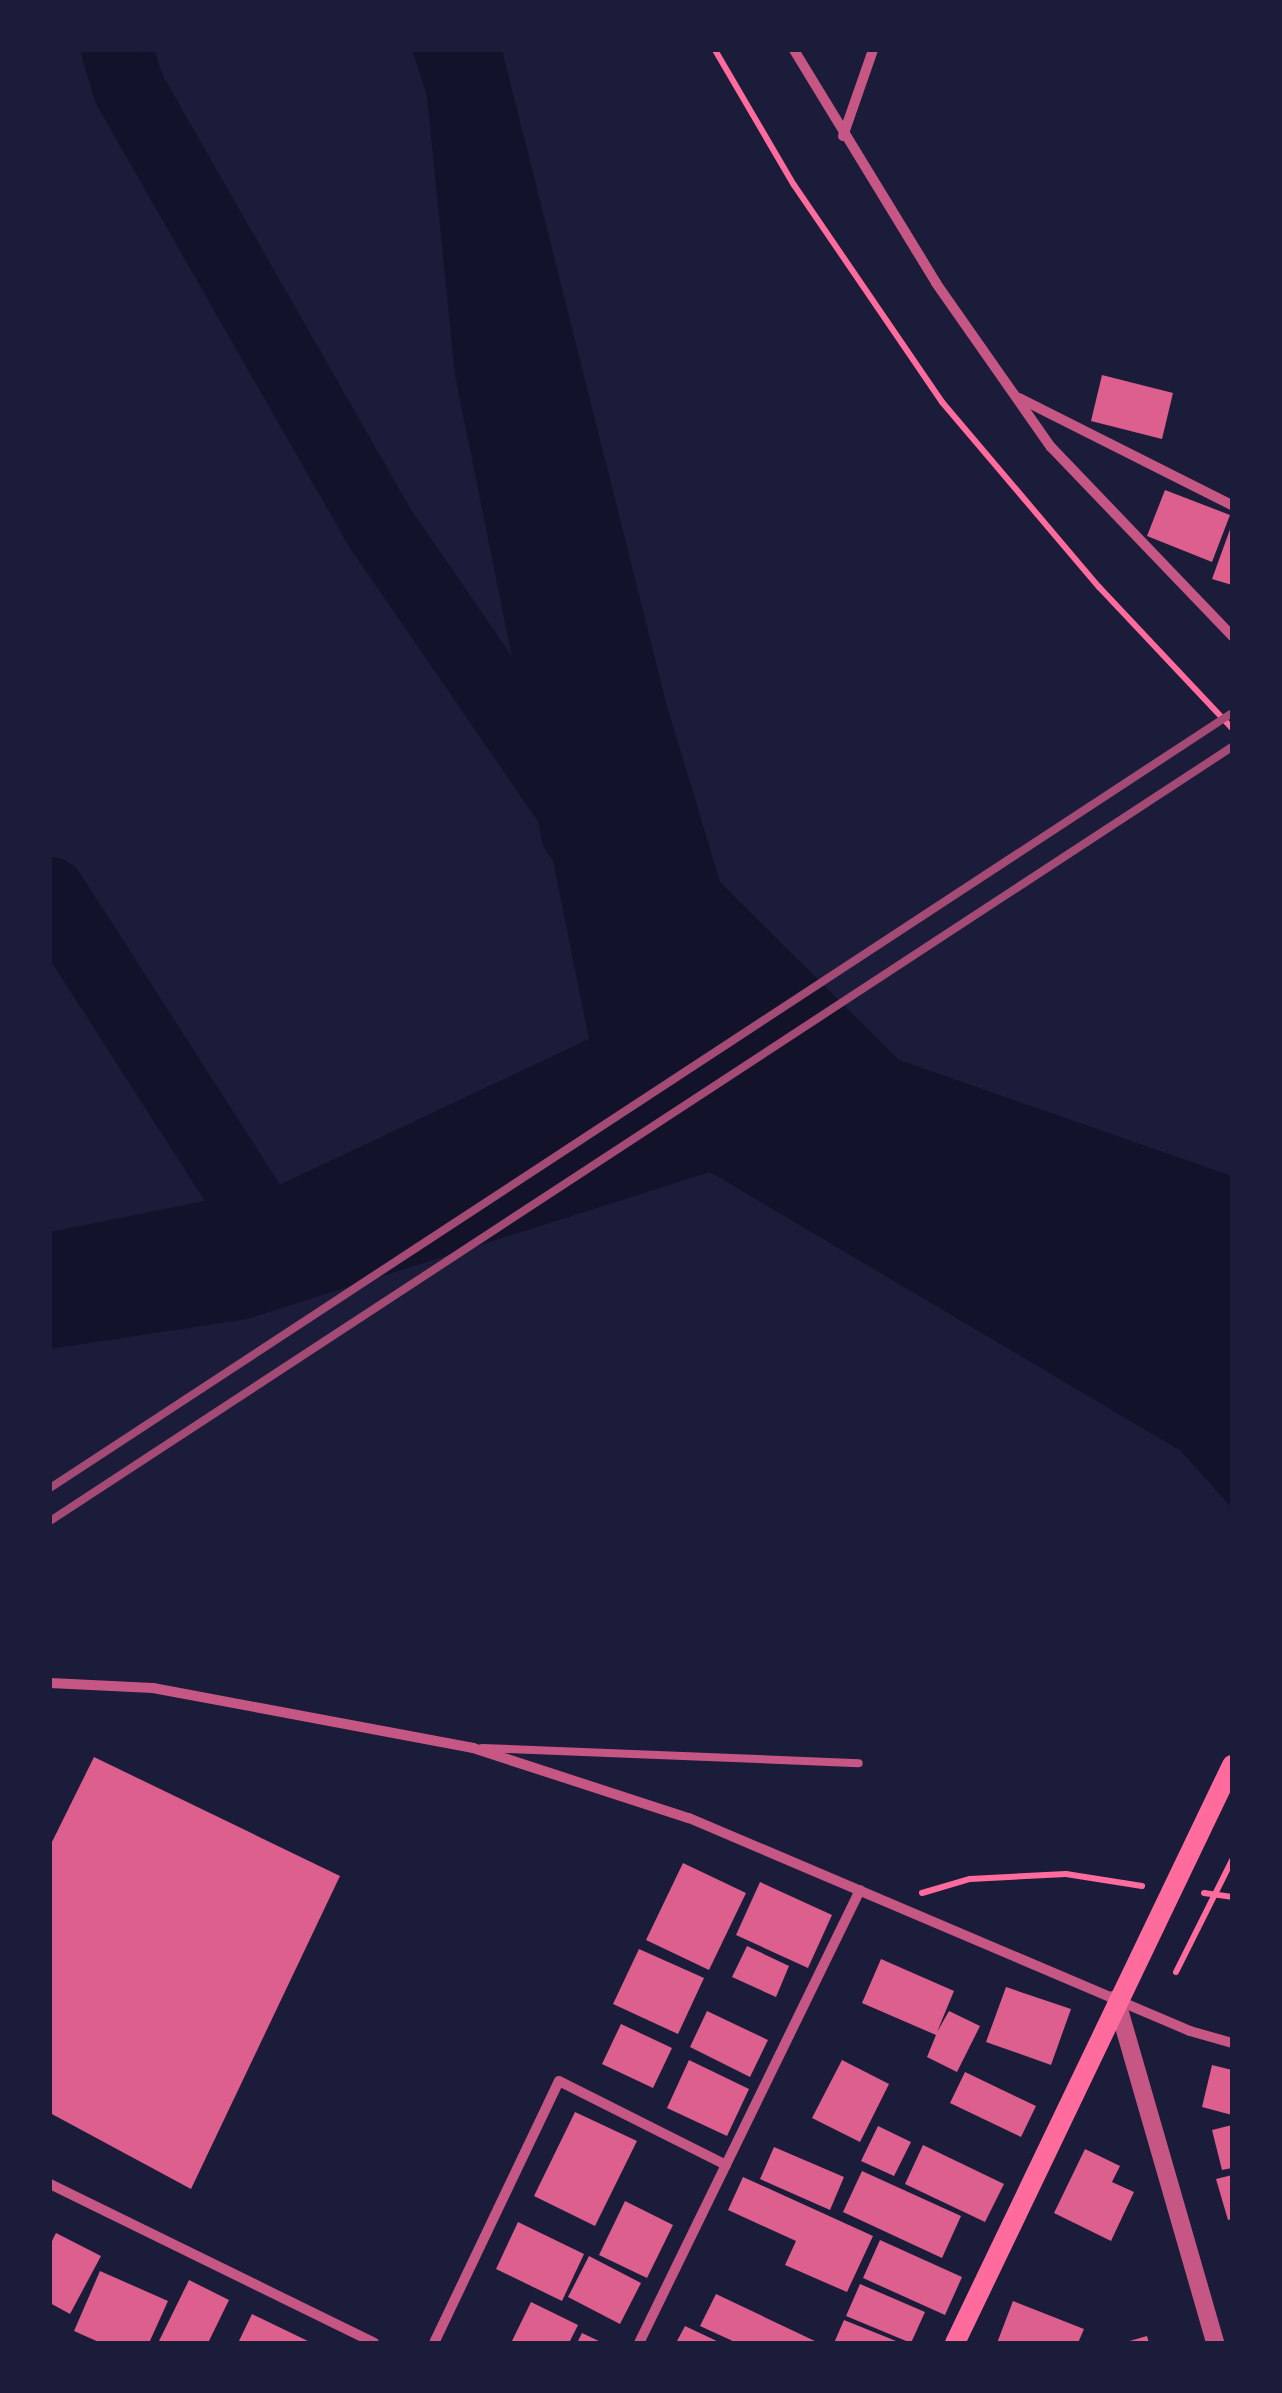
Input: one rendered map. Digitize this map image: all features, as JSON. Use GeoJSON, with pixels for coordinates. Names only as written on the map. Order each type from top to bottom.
{"type":"FeatureCollection","features":[{"type":"Feature","properties":{"kind":"main road"},"geometry":{"type":"LineString","coordinates":[[955,2343],[1116,1999],[1232,1764]]}},
{"type":"Feature","properties":{"kind":"street"},"geometry":{"type":"LineString","coordinates":[[794,50],[844,136],[1012,394],[1133,539],[1232,636]]}},
{"type":"Feature","properties":{"kind":"street"},"geometry":{"type":"LineString","coordinates":[[844,136],[874,50]]}},
{"type":"Feature","properties":{"kind":"street"},"geometry":{"type":"LineString","coordinates":[[1012,394],[1232,505]]}},
{"type":"Feature","properties":{"kind":"street"},"geometry":{"type":"LineString","coordinates":[[50,1683],[153,1688],[310,1712],[472,1748],[689,1818],[1116,1999],[1232,2043]]}},
{"type":"Feature","properties":{"kind":"street"},"geometry":{"type":"LineString","coordinates":[[639,2343],[860,1890]]}},
{"type":"Feature","properties":{"kind":"street"},"geometry":{"type":"LineString","coordinates":[[1116,1999],[1215,2343]]}},
{"type":"Feature","properties":{"kind":"street"},"geometry":{"type":"LineString","coordinates":[[434,2343],[558,2081],[726,2165]]}},
{"type":"Feature","properties":{"kind":"street"},"geometry":{"type":"LineString","coordinates":[[50,2184],[374,2343]]}},
{"type":"Feature","properties":{"kind":"street"},"geometry":{"type":"LineString","coordinates":[[342,2343],[348,2331]]}},
{"type":"Feature","properties":{"kind":"lane"},"geometry":{"type":"LineString","coordinates":[[472,1748],[580,1747],[859,1764]]}},
{"type":"Feature","properties":{"kind":"path"},"geometry":{"type":"LineString","coordinates":[[715,50],[804,201],[942,402],[1086,573],[1232,728]]}},
{"type":"Feature","properties":{"kind":"path"},"geometry":{"type":"LineString","coordinates":[[1176,1972],[1232,1860]]}},
{"type":"Feature","properties":{"kind":"path"},"geometry":{"type":"LineString","coordinates":[[900,1906],[928,1890],[970,1880],[1066,1874],[1153,1888]]}},
{"type":"Feature","properties":{"kind":"path"},"geometry":{"type":"LineString","coordinates":[[1192,1892],[1232,1896]]}},
{"type":"Feature","properties":{"kind":"shaded area"},"geometry":{"type":"Polygon","coordinates":[[[412,50],[502,50],[667,706],[720,882],[899,1060],[1232,1176],[1232,1508],[1181,1451],[710,1172],[247,1319],[50,1349],[50,1232],[275,1187],[589,1039],[455,375],[427,96],[412,50]]]}},
{"type":"Feature","properties":{"kind":"building"},"geometry":{"type":"Polygon","coordinates":[[[1102,375],[1173,393],[1162,439],[1091,421],[1102,375]]]}},
{"type":"Feature","properties":{"kind":"building"},"geometry":{"type":"Polygon","coordinates":[[[1165,490],[1230,515],[1212,562],[1147,536],[1165,490]]]}},
{"type":"Feature","properties":{"kind":"building"},"geometry":{"type":"Polygon","coordinates":[[[1232,524],[1232,585],[1212,579],[1232,524]]]}},
{"type":"Feature","properties":{"kind":"building"},"geometry":{"type":"Polygon","coordinates":[[[94,1757],[340,1876],[191,2189],[50,2113],[50,1846],[94,1757]]]}},
{"type":"Feature","properties":{"kind":"building"},"geometry":{"type":"Polygon","coordinates":[[[683,1863],[746,1893],[709,1970],[646,1940],[683,1863]]]}},
{"type":"Feature","properties":{"kind":"building"},"geometry":{"type":"Polygon","coordinates":[[[760,1882],[832,1915],[808,1968],[736,1935],[760,1882]]]}},
{"type":"Feature","properties":{"kind":"building"},"geometry":{"type":"Polygon","coordinates":[[[747,1946],[789,1966],[776,1997],[732,1977],[747,1946]]]}},
{"type":"Feature","properties":{"kind":"building"},"geometry":{"type":"Polygon","coordinates":[[[639,1949],[704,1978],[678,2034],[613,2004],[639,1949]]]}},
{"type":"Feature","properties":{"kind":"building"},"geometry":{"type":"Polygon","coordinates":[[[881,1959],[954,1991],[937,2032],[949,2011],[980,2026],[957,2072],[927,2057],[936,2035],[862,2003],[881,1959]]]}},
{"type":"Feature","properties":{"kind":"building"},"geometry":{"type":"Polygon","coordinates":[[[1006,1987],[1071,2009],[1051,2065],[986,2042],[1006,1987]]]}},
{"type":"Feature","properties":{"kind":"building"},"geometry":{"type":"Polygon","coordinates":[[[707,2011],[768,2040],[750,2077],[690,2047],[707,2011]]]}},
{"type":"Feature","properties":{"kind":"building"},"geometry":{"type":"Polygon","coordinates":[[[621,2024],[672,2048],[653,2088],[602,2064],[621,2024]]]}},
{"type":"Feature","properties":{"kind":"building"},"geometry":{"type":"Polygon","coordinates":[[[689,2060],[749,2089],[727,2136],[667,2108],[689,2060]]]}},
{"type":"Feature","properties":{"kind":"building"},"geometry":{"type":"Polygon","coordinates":[[[842,2060],[889,2084],[860,2142],[812,2118],[842,2060]]]}},
{"type":"Feature","properties":{"kind":"building"},"geometry":{"type":"Polygon","coordinates":[[[1212,2065],[1232,2070],[1232,2115],[1202,2107],[1212,2065]]]}},
{"type":"Feature","properties":{"kind":"building"},"geometry":{"type":"Polygon","coordinates":[[[965,2072],[1036,2106],[1021,2137],[950,2103],[965,2072]]]}},
{"type":"Feature","properties":{"kind":"building"},"geometry":{"type":"Polygon","coordinates":[[[575,2112],[637,2141],[595,2226],[534,2196],[575,2112]]]}},
{"type":"Feature","properties":{"kind":"building"},"geometry":{"type":"Polygon","coordinates":[[[1232,2125],[1232,2168],[1222,2170],[1212,2130],[1232,2125]]]}},
{"type":"Feature","properties":{"kind":"building"},"geometry":{"type":"Polygon","coordinates":[[[878,2126],[911,2142],[894,2176],[861,2161],[878,2126]]]}},
{"type":"Feature","properties":{"kind":"building"},"geometry":{"type":"Polygon","coordinates":[[[923,2145],[1004,2184],[985,2222],[905,2184],[923,2145]]]}},
{"type":"Feature","properties":{"kind":"building"},"geometry":{"type":"Polygon","coordinates":[[[774,2147],[844,2177],[830,2210],[760,2179],[774,2147]]]}},
{"type":"Feature","properties":{"kind":"building"},"geometry":{"type":"Polygon","coordinates":[[[1085,2149],[1120,2166],[1112,2182],[1134,2192],[1111,2241],[1054,2213],[1085,2149]]]}},
{"type":"Feature","properties":{"kind":"building"},"geometry":{"type":"Polygon","coordinates":[[[862,2171],[961,2216],[942,2258],[843,2212],[862,2171]]]}},
{"type":"Feature","properties":{"kind":"building"},"geometry":{"type":"Polygon","coordinates":[[[1232,2175],[1232,2219],[1228,2220],[1216,2179],[1232,2175]]]}},
{"type":"Feature","properties":{"kind":"building"},"geometry":{"type":"Polygon","coordinates":[[[743,2177],[873,2236],[847,2292],[785,2265],[796,2241],[728,2210],[743,2177]]]}},
{"type":"Feature","properties":{"kind":"building"},"geometry":{"type":"Polygon","coordinates":[[[625,2201],[673,2225],[647,2278],[599,2255],[625,2201]]]}},
{"type":"Feature","properties":{"kind":"building"},"geometry":{"type":"Polygon","coordinates":[[[518,2222],[584,2254],[562,2301],[496,2269],[518,2222]]]}},
{"type":"Feature","properties":{"kind":"building"},"geometry":{"type":"Polygon","coordinates":[[[56,2233],[101,2256],[70,2314],[50,2303],[50,2245],[56,2233]]]}},
{"type":"Feature","properties":{"kind":"building"},"geometry":{"type":"Polygon","coordinates":[[[880,2240],[962,2277],[945,2315],[863,2278],[880,2240]]]}},
{"type":"Feature","properties":{"kind":"building"},"geometry":{"type":"Polygon","coordinates":[[[589,2256],[641,2283],[620,2324],[568,2297],[589,2256]]]}},
{"type":"Feature","properties":{"kind":"building"},"geometry":{"type":"Polygon","coordinates":[[[100,2271],[168,2301],[149,2343],[101,2343],[74,2331],[100,2271]]]}},
{"type":"Feature","properties":{"kind":"building"},"geometry":{"type":"Polygon","coordinates":[[[189,2280],[229,2300],[208,2343],[158,2343],[189,2280]]]}},
{"type":"Feature","properties":{"kind":"building"},"geometry":{"type":"Polygon","coordinates":[[[860,2284],[925,2312],[911,2343],[846,2316],[860,2284]]]}},
{"type":"Feature","properties":{"kind":"building"},"geometry":{"type":"Polygon","coordinates":[[[716,2294],[819,2343],[737,2343],[700,2326],[716,2294]]]}},
{"type":"Feature","properties":{"kind":"building"},"geometry":{"type":"Polygon","coordinates":[[[1013,2301],[1084,2329],[1078,2343],[997,2343],[1013,2301]]]}},
{"type":"Feature","properties":{"kind":"building"},"geometry":{"type":"Polygon","coordinates":[[[531,2302],[578,2325],[569,2343],[511,2343],[531,2302]]]}},
{"type":"Feature","properties":{"kind":"building"},"geometry":{"type":"Polygon","coordinates":[[[252,2314],[312,2343],[238,2343],[252,2314]]]}},
{"type":"Feature","properties":{"kind":"building"},"geometry":{"type":"Polygon","coordinates":[[[844,2320],[901,2343],[834,2343],[844,2320]]]}},
{"type":"Feature","properties":{"kind":"building"},"geometry":{"type":"Polygon","coordinates":[[[685,2326],[721,2343],[676,2343],[685,2326]]]}},
{"type":"Feature","properties":{"kind":"building"},"geometry":{"type":"Polygon","coordinates":[[[582,2333],[603,2343],[577,2343],[582,2333]]]}},
{"type":"Feature","properties":{"kind":"building"},"geometry":{"type":"Polygon","coordinates":[[[1147,2336],[1149,2343],[1126,2343],[1126,2342],[1147,2336]]]}},
{"type":"Feature","properties":{"kind":"waterway"},"geometry":{"type":"LineString","coordinates":[[117,50],[129,89],[380,528],[572,807],[577,833]]}},
{"type":"Feature","properties":{"kind":"waterway"},"geometry":{"type":"LineString","coordinates":[[50,893],[275,1243]]}},
{"type":"Feature","properties":{"kind":"railway"},"geometry":{"type":"LineString","coordinates":[[50,1488],[1232,713]]}},
{"type":"Feature","properties":{"kind":"railway"},"geometry":{"type":"LineString","coordinates":[[50,1521],[1232,747]]}}]}
